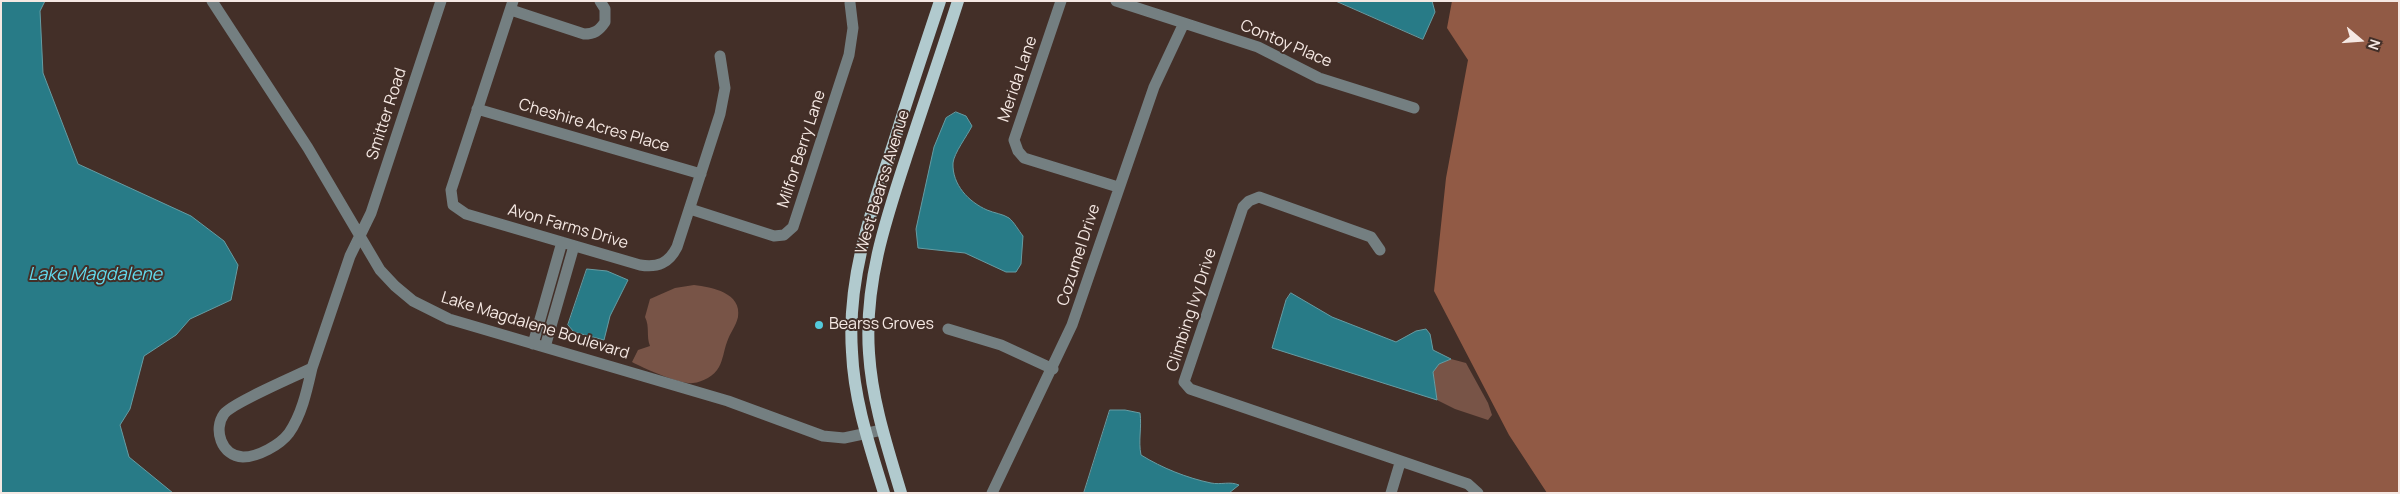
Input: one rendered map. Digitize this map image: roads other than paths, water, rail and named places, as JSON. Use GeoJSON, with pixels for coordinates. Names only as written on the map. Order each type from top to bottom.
{"type":"FeatureCollection","features":[{"type":"Feature","properties":{"kind":"main road","name":"West Bearss Avenue"},"geometry":{"type":"LineString","coordinates":[[884,493],[857,398],[852,354],[852,302],[856,270],[871,212],[940,1]]}},
{"type":"Feature","properties":{"kind":"main road","name":"West Bearss Avenue"},"geometry":{"type":"LineString","coordinates":[[901,493],[882,430],[872,388],[868,352],[868,312],[873,268],[885,221],[958,1]]}},
{"type":"Feature","properties":{"kind":"street","name":"Lake Magdalene Boulevard"},"geometry":{"type":"LineString","coordinates":[[212,1],[308,148],[388,279],[402,293],[425,308],[449,319],[728,401],[823,436],[844,438],[882,430]]}},
{"type":"Feature","properties":{"kind":"street","name":"Smitter Road"},"geometry":{"type":"LineString","coordinates":[[312,368],[230,408],[224,414],[219,424],[218,434],[229,452],[241,457],[253,455],[279,442],[288,435],[300,411],[312,368],[350,256],[371,213],[441,1]]}},
{"type":"Feature","properties":{"kind":"street","name":"Avon Farms Drive"},"geometry":{"type":"LineString","coordinates":[[600,1],[605,9],[605,22],[596,32],[590,34],[584,34],[512,6],[451,190],[453,206],[466,214],[640,265],[660,265],[674,254],[715,132],[723,98],[724,78],[720,56]]}},
{"type":"Feature","properties":{"kind":"street","name":"Merida Lane"},"geometry":{"type":"LineString","coordinates":[[1061,1],[1014,140],[1018,151],[1024,158],[1118,187]]}},
{"type":"Feature","properties":{"kind":"street","name":"Contoy Place"},"geometry":{"type":"LineString","coordinates":[[1116,1],[1258,47],[1319,78],[1414,108]]}},
{"type":"Feature","properties":{"kind":"street","name":"Milfor Berry Lane"},"geometry":{"type":"LineString","coordinates":[[690,209],[774,236],[784,235],[793,227],[849,55],[854,28],[850,3]]}},
{"type":"Feature","properties":{"kind":"street","name":"Cozumel Drive"},"geometry":{"type":"LineString","coordinates":[[992,493],[1053,369],[1072,325],[1154,87],[1184,23]]}},
{"type":"Feature","properties":{"kind":"street","name":"Cheshire Acres Place"},"geometry":{"type":"LineString","coordinates":[[478,108],[701,174]]}},
{"type":"Feature","properties":{"kind":"street","name":"Climbing Ivy Drive"},"geometry":{"type":"LineString","coordinates":[[1380,250],[1371,236],[1259,197],[1249,201],[1243,207],[1184,382],[1190,390],[1400,463],[1468,484],[1478,493]]}},
{"type":"Feature","properties":{"kind":"street"},"geometry":{"type":"LineString","coordinates":[[533,344],[562,242]]}},
{"type":"Feature","properties":{"kind":"street"},"geometry":{"type":"LineString","coordinates":[[545,347],[574,246]]}},
{"type":"Feature","properties":{"kind":"street"},"geometry":{"type":"LineString","coordinates":[[550,283],[563,286]]}},
{"type":"Feature","properties":{"kind":"street"},"geometry":{"type":"LineString","coordinates":[[948,329],[1001,345],[1053,369]]}},
{"type":"Feature","properties":{"kind":"street"},"geometry":{"type":"LineString","coordinates":[[1391,493],[1400,463]]}},
{"type":"Feature","properties":{"kind":"water","name":"Lake Magdalene"},"geometry":{"type":"Polygon","coordinates":[[[1,1],[45,1],[40,11],[43,73],[78,164],[191,216],[224,241],[238,265],[231,300],[190,319],[176,335],[144,356],[130,409],[120,425],[129,457],[173,493],[1,493],[1,1]]]}},
{"type":"Feature","properties":{"kind":"water"},"geometry":{"type":"Polygon","coordinates":[[[1336,1],[1432,1],[1435,12],[1423,39],[1336,1]]]}},
{"type":"Feature","properties":{"kind":"water"},"geometry":{"type":"Polygon","coordinates":[[[956,112],[966,116],[972,126],[954,159],[953,171],[955,178],[968,197],[980,207],[1009,218],[1023,236],[1021,264],[1016,272],[1006,272],[965,253],[918,248],[916,229],[934,147],[946,118],[956,112]]]}},
{"type":"Feature","properties":{"kind":"water"},"geometry":{"type":"Polygon","coordinates":[[[587,269],[607,271],[628,280],[610,316],[604,340],[574,332],[568,325],[587,269]]]}},
{"type":"Feature","properties":{"kind":"water"},"geometry":{"type":"Polygon","coordinates":[[[1291,293],[1332,317],[1396,342],[1416,331],[1426,329],[1430,334],[1433,350],[1451,359],[1439,364],[1433,372],[1437,400],[1272,348],[1286,300],[1291,293]]]}},
{"type":"Feature","properties":{"kind":"water"},"geometry":{"type":"Polygon","coordinates":[[[1110,410],[1140,413],[1141,455],[1149,460],[1175,472],[1202,481],[1239,485],[1229,493],[1084,493],[1110,410]]]}},
{"type":"Feature","properties":{"kind":"place","name":"Bearss Groves"},"geometry":{"type":"Point","coordinates":[819,325]}}]}
